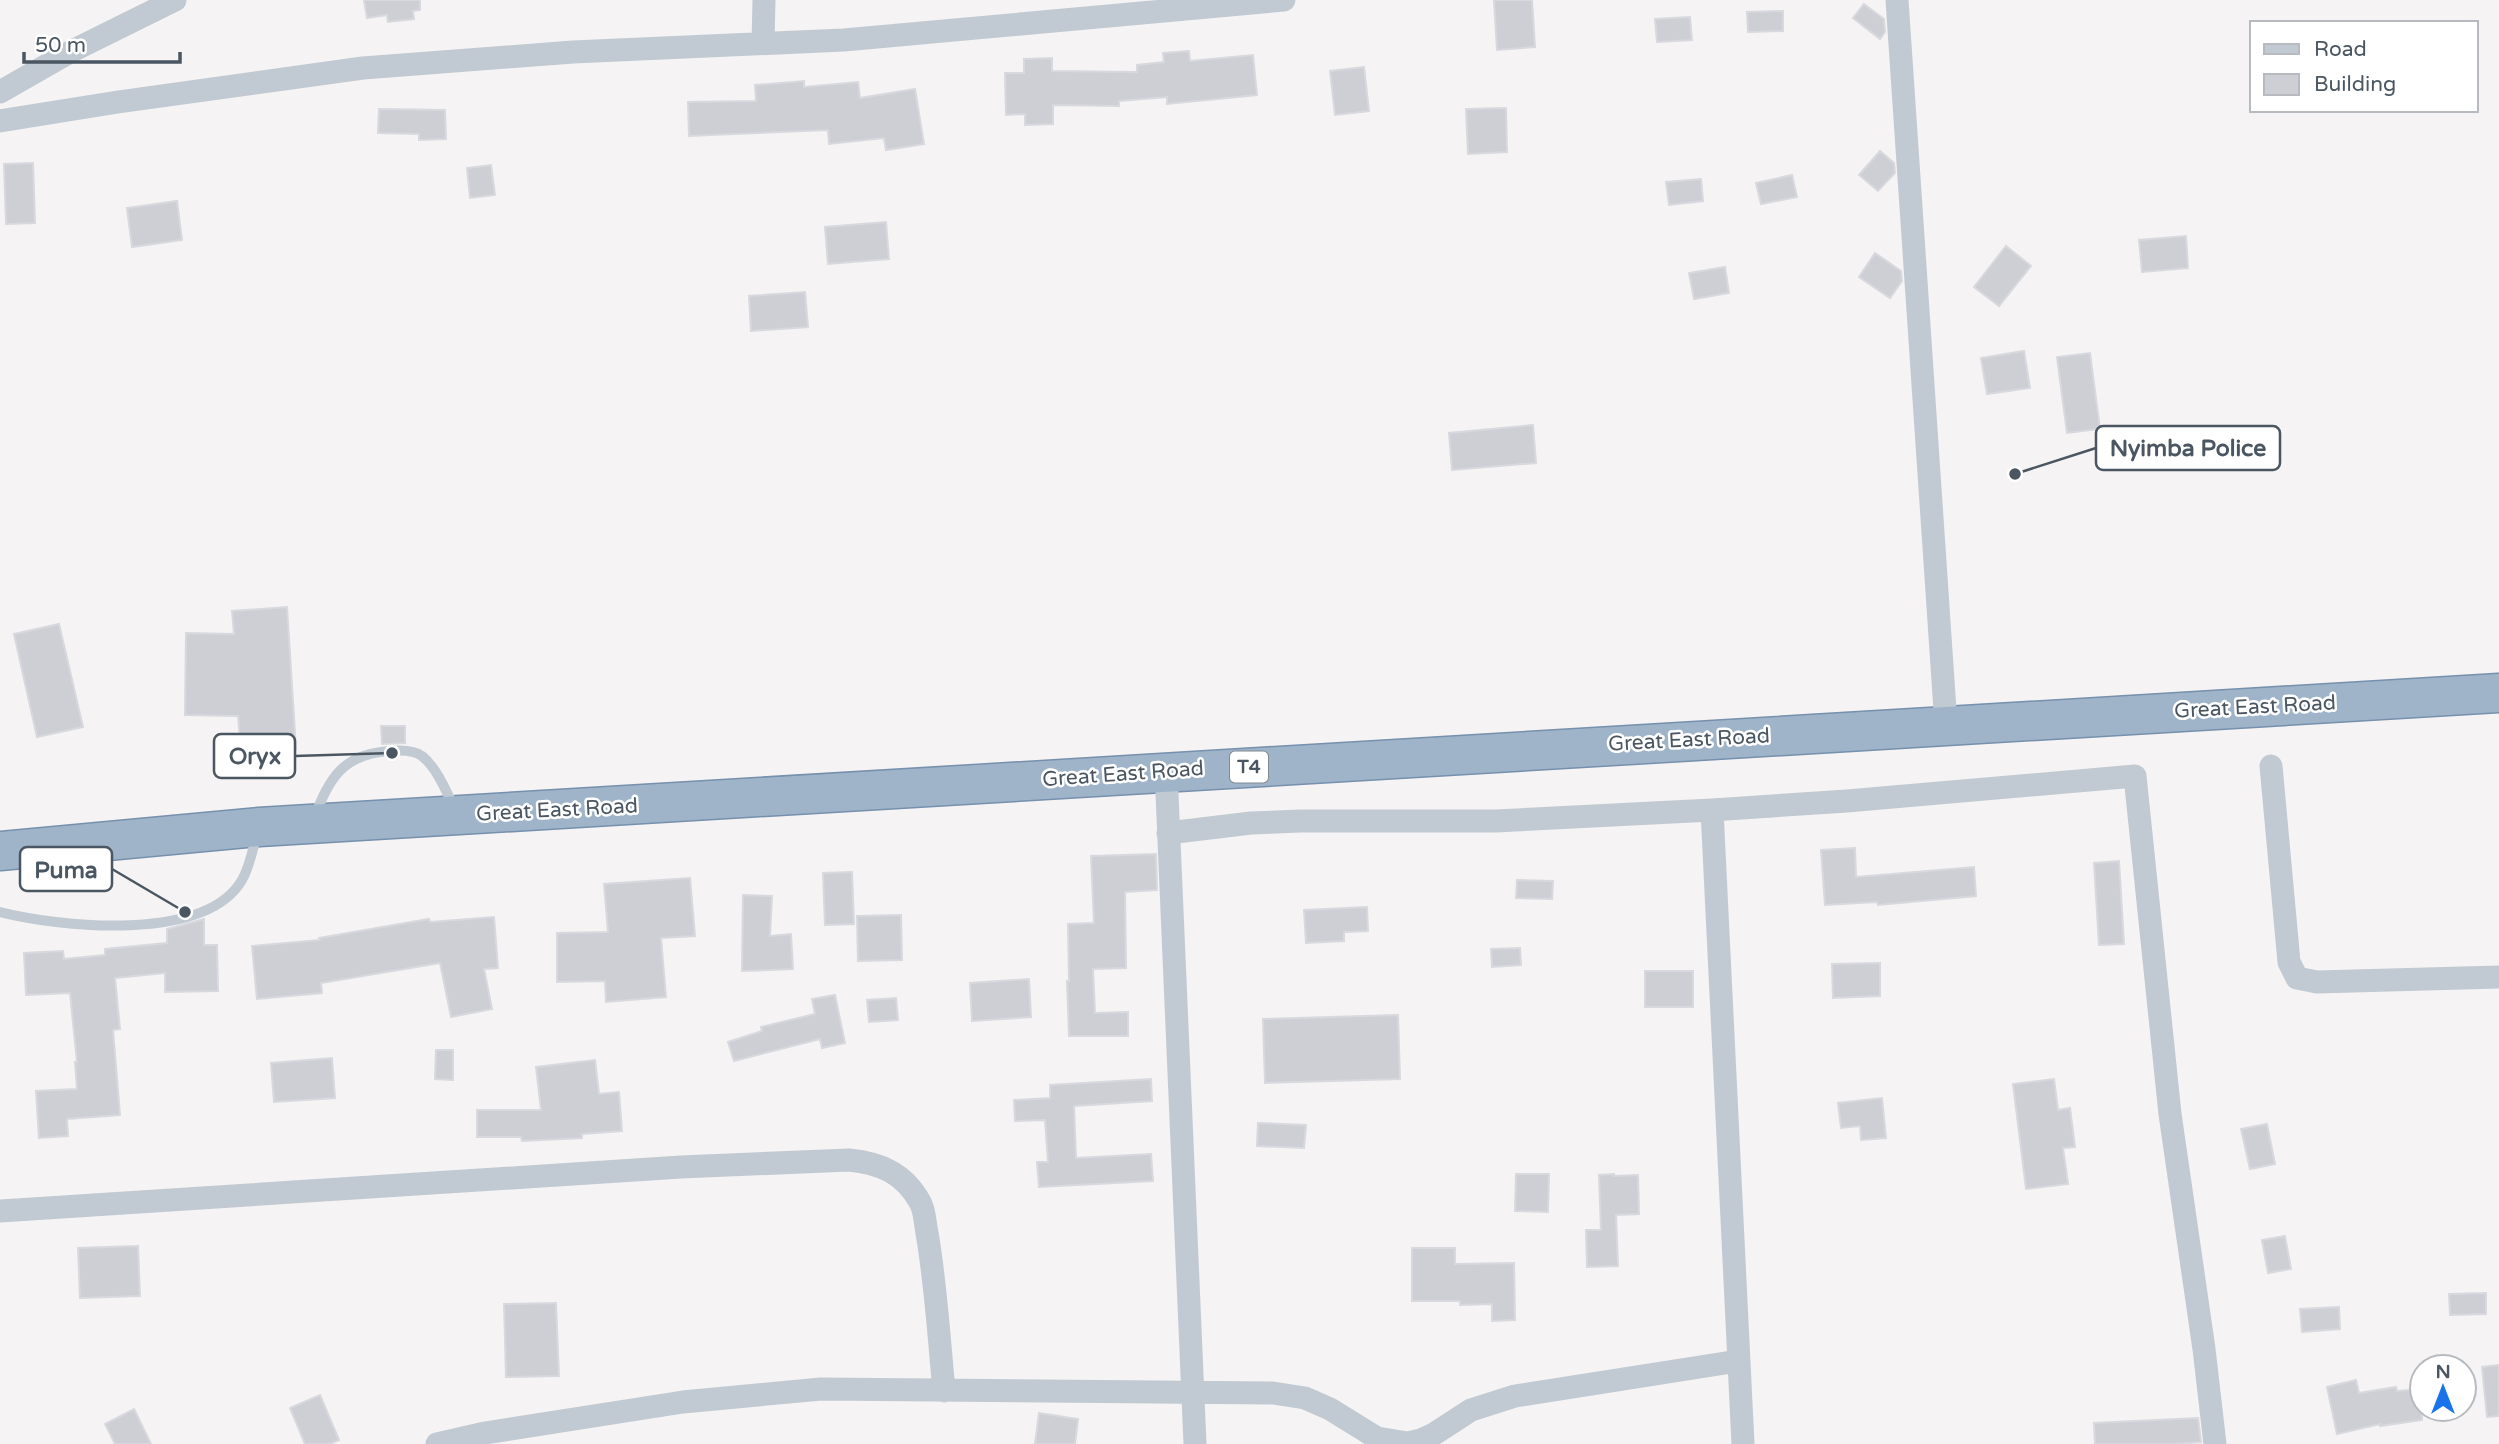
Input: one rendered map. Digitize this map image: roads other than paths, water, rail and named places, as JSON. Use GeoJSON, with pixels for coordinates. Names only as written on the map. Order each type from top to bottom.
{"type":"FeatureCollection","features":[{"type":"Feature","properties":{"kind":"highway","name":"Great East Road"},"geometry":{"type":"LineString","coordinates":[[0,851],[312,823],[2499,693]]}},
{"type":"Feature","properties":{"kind":"street"},"geometry":{"type":"LineString","coordinates":[[0,92],[70,52],[175,0]]}},
{"type":"Feature","properties":{"kind":"street"},"geometry":{"type":"LineString","coordinates":[[763,43],[764,0]]}},
{"type":"Feature","properties":{"kind":"street"},"geometry":{"type":"LineString","coordinates":[[0,121],[363,68],[573,52],[844,40],[1068,9],[1284,0]]}},
{"type":"Feature","properties":{"kind":"street"},"geometry":{"type":"LineString","coordinates":[[1897,0],[1946,725]]}},
{"type":"Feature","properties":{"kind":"street"},"geometry":{"type":"LineString","coordinates":[[2271,766],[2289,962],[2297,978],[2317,982],[2499,977]]}},
{"type":"Feature","properties":{"kind":"street"},"geometry":{"type":"LineString","coordinates":[[1166,771],[1195,1444]]}},
{"type":"Feature","properties":{"kind":"street"},"geometry":{"type":"LineString","coordinates":[[1168,833],[1251,823],[1496,821],[1712,810],[2134,776],[2171,1114],[2215,1444]]}},
{"type":"Feature","properties":{"kind":"street"},"geometry":{"type":"LineString","coordinates":[[1712,810],[1743,1444]]}},
{"type":"Feature","properties":{"kind":"street"},"geometry":{"type":"LineString","coordinates":[[0,1211],[681,1167],[849,1160],[871,1162],[886,1168],[907,1183],[922,1204],[930,1251],[944,1391]]}},
{"type":"Feature","properties":{"kind":"street"},"geometry":{"type":"LineString","coordinates":[[437,1444],[485,1433],[683,1402],[821,1389],[1273,1393],[1305,1398],[1330,1409],[1377,1438],[1408,1443],[1434,1434],[1471,1410],[1515,1396],[1738,1361]]}},
{"type":"Feature","properties":{"kind":"lane"},"geometry":{"type":"LineString","coordinates":[[312,823],[327,784],[345,763],[373,752],[402,750],[421,755],[438,776],[458,815]]}},
{"type":"Feature","properties":{"kind":"lane"},"geometry":{"type":"LineString","coordinates":[[0,912],[59,922],[131,925],[167,921],[204,912],[228,896],[242,880],[259,827]]}},
{"type":"Feature","properties":{"kind":"place","name":"Nyimba Police"},"geometry":{"type":"Point","coordinates":[2015,474]}},
{"type":"Feature","properties":{"kind":"place","name":"Oryx"},"geometry":{"type":"Point","coordinates":[392,753]}},
{"type":"Feature","properties":{"kind":"place","name":"Puma"},"geometry":{"type":"Point","coordinates":[185,912]}}]}
